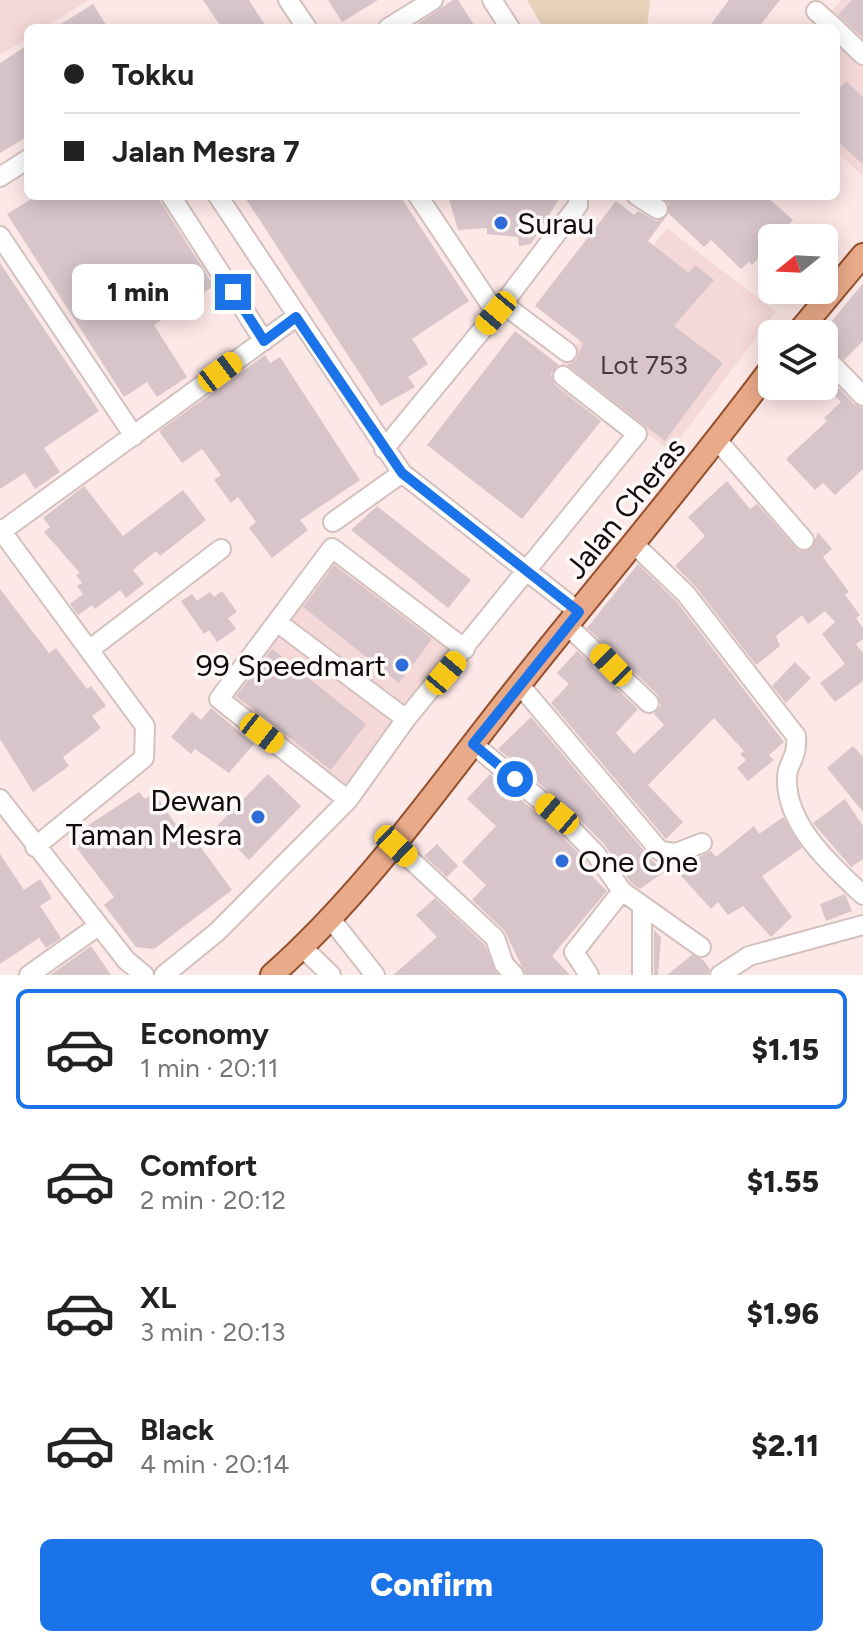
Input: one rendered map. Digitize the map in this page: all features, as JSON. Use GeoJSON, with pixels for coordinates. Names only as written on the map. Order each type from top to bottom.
{"type":"FeatureCollection","features":[{"type":"Feature","properties":{"kind":"main road"},"geometry":{"type":"LineString","coordinates":[[810,320],[863,255]]}},
{"type":"Feature","properties":{"kind":"main road","name":"Jalan Cheras"},"geometry":{"type":"LineString","coordinates":[[272,975],[303,948],[396,846],[519,684],[635,545],[758,386]]}},
{"type":"Feature","properties":{"kind":"street"},"geometry":{"type":"LineString","coordinates":[[288,0],[304,24]]}},
{"type":"Feature","properties":{"kind":"street"},"geometry":{"type":"LineString","coordinates":[[394,24],[433,0]]}},
{"type":"Feature","properties":{"kind":"street"},"geometry":{"type":"LineString","coordinates":[[492,0],[507,24]]}},
{"type":"Feature","properties":{"kind":"street"},"geometry":{"type":"LineString","coordinates":[[816,11],[830,24]]}},
{"type":"Feature","properties":{"kind":"street"},"geometry":{"type":"LineString","coordinates":[[840,34],[863,55]]}},
{"type":"Feature","properties":{"kind":"street"},"geometry":{"type":"LineString","coordinates":[[0,177],[24,162]]}},
{"type":"Feature","properties":{"kind":"street"},"geometry":{"type":"LineString","coordinates":[[174,200],[264,341]]}},
{"type":"Feature","properties":{"kind":"street"},"geometry":{"type":"LineString","coordinates":[[221,200],[402,473],[528,573],[649,703]]}},
{"type":"Feature","properties":{"kind":"street"},"geometry":{"type":"LineString","coordinates":[[421,200],[499,308],[567,352]]}},
{"type":"Feature","properties":{"kind":"street"},"geometry":{"type":"LineString","coordinates":[[384,449],[499,308],[578,205],[578,200]]}},
{"type":"Feature","properties":{"kind":"street"},"geometry":{"type":"LineString","coordinates":[[643,200],[658,209]]}},
{"type":"Feature","properties":{"kind":"street"},"geometry":{"type":"LineString","coordinates":[[0,236],[134,436]]}},
{"type":"Feature","properties":{"kind":"street"},"geometry":{"type":"LineString","coordinates":[[35,847],[144,758],[145,726],[1,530],[296,317]]}},
{"type":"Feature","properties":{"kind":"street"},"geometry":{"type":"LineString","coordinates":[[838,370],[863,396]]}},
{"type":"Feature","properties":{"kind":"street"},"geometry":{"type":"LineString","coordinates":[[164,975],[217,932],[348,800],[406,719],[528,573],[637,434],[563,376]]}},
{"type":"Feature","properties":{"kind":"street"},"geometry":{"type":"LineString","coordinates":[[717,440],[804,540]]}},
{"type":"Feature","properties":{"kind":"street"},"geometry":{"type":"LineString","coordinates":[[333,522],[402,473]]}},
{"type":"Feature","properties":{"kind":"street"},"geometry":{"type":"LineString","coordinates":[[635,545],[686,594],[796,736],[797,754],[787,776],[797,818],[817,852],[863,895]]}},
{"type":"Feature","properties":{"kind":"street"},"geometry":{"type":"LineString","coordinates":[[348,800],[219,699],[332,548],[465,649]]}},
{"type":"Feature","properties":{"kind":"street"},"geometry":{"type":"LineString","coordinates":[[89,650],[221,549]]}},
{"type":"Feature","properties":{"kind":"street"},"geometry":{"type":"LineString","coordinates":[[277,622],[406,719]]}},
{"type":"Feature","properties":{"kind":"street"},"geometry":{"type":"LineString","coordinates":[[519,684],[660,851],[676,853],[702,843]]}},
{"type":"Feature","properties":{"kind":"street"},"geometry":{"type":"LineString","coordinates":[[473,744],[557,814],[596,854],[622,891],[701,947]]}},
{"type":"Feature","properties":{"kind":"street"},"geometry":{"type":"LineString","coordinates":[[0,799],[129,968],[144,975]]}},
{"type":"Feature","properties":{"kind":"street"},"geometry":{"type":"LineString","coordinates":[[396,846],[495,938],[504,964],[514,975]]}},
{"type":"Feature","properties":{"kind":"street"},"geometry":{"type":"LineString","coordinates":[[589,975],[574,952],[622,891]]}},
{"type":"Feature","properties":{"kind":"street"},"geometry":{"type":"LineString","coordinates":[[642,908],[642,975]]}},
{"type":"Feature","properties":{"kind":"street"},"geometry":{"type":"LineString","coordinates":[[330,918],[375,975]]}},
{"type":"Feature","properties":{"kind":"street"},"geometry":{"type":"LineString","coordinates":[[720,975],[749,956],[863,925]]}},
{"type":"Feature","properties":{"kind":"street"},"geometry":{"type":"LineString","coordinates":[[29,975],[98,926]]}},
{"type":"Feature","properties":{"kind":"street"},"geometry":{"type":"LineString","coordinates":[[303,948],[331,975]]}},
{"type":"Feature","properties":{"kind":"shaded area"},"geometry":{"type":"Polygon","coordinates":[[[0,0],[89,0],[50,24],[24,24],[24,40],[0,55],[0,0]]]}},
{"type":"Feature","properties":{"kind":"shaded area"},"geometry":{"type":"Polygon","coordinates":[[[527,0],[650,0],[647,24],[541,24],[527,0]]]}},
{"type":"Feature","properties":{"kind":"shaded area"},"geometry":{"type":"Polygon","coordinates":[[[841,0],[863,0],[863,176],[840,155],[840,24],[820,24],[841,0]]]}},
{"type":"Feature","properties":{"kind":"shaded area"},"geometry":{"type":"Polygon","coordinates":[[[667,228],[758,298],[758,304],[766,304],[776,312],[770,320],[758,320],[758,336],[670,451],[560,366],[667,228]]]}},
{"type":"Feature","properties":{"kind":"shaded area"},"geometry":{"type":"Polygon","coordinates":[[[332,553],[458,648],[345,793],[226,699],[332,553]]]}},
{"type":"Feature","properties":{"kind":"building"},"geometry":{"type":"Polygon","coordinates":[[[203,0],[249,0],[264,24],[219,24],[203,0]]]}},
{"type":"Feature","properties":{"kind":"building"},"geometry":{"type":"Polygon","coordinates":[[[328,0],[378,0],[342,22],[328,0]]]}},
{"type":"Feature","properties":{"kind":"building"},"geometry":{"type":"Polygon","coordinates":[[[453,0],[458,0],[473,24],[417,24],[453,0]]]}},
{"type":"Feature","properties":{"kind":"building"},"geometry":{"type":"Polygon","coordinates":[[[729,0],[780,0],[761,24],[711,24],[729,0]]]}},
{"type":"Feature","properties":{"kind":"building"},"geometry":{"type":"Polygon","coordinates":[[[852,0],[863,0],[863,38],[838,15],[852,0]]]}},
{"type":"Feature","properties":{"kind":"building"},"geometry":{"type":"Polygon","coordinates":[[[93,4],[106,24],[61,24],[93,4]]]}},
{"type":"Feature","properties":{"kind":"building"},"geometry":{"type":"Polygon","coordinates":[[[24,48],[24,138],[0,153],[0,63],[24,48]]]}},
{"type":"Feature","properties":{"kind":"building"},"geometry":{"type":"Polygon","coordinates":[[[846,81],[863,97],[863,165],[840,143],[840,88],[846,81]]]}},
{"type":"Feature","properties":{"kind":"building"},"geometry":{"type":"Polygon","coordinates":[[[30,200],[160,200],[214,286],[154,325],[187,377],[157,397],[147,382],[124,397],[7,214],[30,200]]]}},
{"type":"Feature","properties":{"kind":"building"},"geometry":{"type":"Polygon","coordinates":[[[247,200],[403,200],[469,301],[412,339],[428,364],[408,377],[415,387],[381,406],[247,200]]]}},
{"type":"Feature","properties":{"kind":"building","name":"Surau"},"geometry":{"type":"Polygon","coordinates":[[[449,200],[558,200],[531,244],[519,246],[518,237],[487,234],[487,228],[458,230],[449,200]]]}},
{"type":"Feature","properties":{"kind":"building"},"geometry":{"type":"Polygon","coordinates":[[[664,200],[770,200],[793,220],[789,224],[758,224],[758,259],[741,269],[711,240],[704,247],[669,214],[669,204],[664,200]]]}},
{"type":"Feature","properties":{"kind":"building"},"geometry":{"type":"Polygon","coordinates":[[[616,201],[634,215],[638,211],[657,221],[665,218],[648,241],[689,273],[695,265],[714,280],[674,326],[723,363],[665,441],[567,365],[576,360],[583,343],[535,306],[616,201]]]}},
{"type":"Feature","properties":{"kind":"building"},"geometry":{"type":"Polygon","coordinates":[[[0,263],[99,411],[44,448],[60,472],[35,489],[25,473],[0,489],[0,263]]]}},
{"type":"Feature","properties":{"kind":"building"},"geometry":{"type":"Polygon","coordinates":[[[863,283],[863,341],[844,360],[838,355],[838,320],[833,320],[863,283]]]}},
{"type":"Feature","properties":{"kind":"building"},"geometry":{"type":"Polygon","coordinates":[[[515,331],[559,365],[551,374],[555,385],[601,421],[522,519],[427,445],[515,331]]]}},
{"type":"Feature","properties":{"kind":"building"},"geometry":{"type":"Polygon","coordinates":[[[265,355],[270,363],[280,357],[360,480],[300,520],[308,530],[272,558],[249,528],[256,522],[238,497],[231,503],[214,480],[221,475],[202,449],[182,463],[159,431],[265,355]]]}},
{"type":"Feature","properties":{"kind":"building"},"geometry":{"type":"Polygon","coordinates":[[[838,387],[854,404],[863,408],[863,469],[835,495],[823,483],[815,490],[786,459],[827,421],[824,418],[841,402],[838,387]]]}},
{"type":"Feature","properties":{"kind":"building"},"geometry":{"type":"Polygon","coordinates":[[[727,481],[750,509],[757,504],[799,551],[812,548],[818,532],[832,549],[823,557],[849,592],[845,595],[860,615],[856,618],[863,628],[863,639],[856,644],[863,653],[863,681],[835,702],[820,683],[845,664],[822,634],[835,622],[825,611],[808,624],[802,615],[776,636],[780,646],[756,665],[695,586],[675,566],[705,536],[688,517],[727,481]]]}},
{"type":"Feature","properties":{"kind":"building"},"geometry":{"type":"Polygon","coordinates":[[[84,486],[123,536],[183,490],[206,520],[160,556],[156,551],[133,570],[144,584],[126,598],[120,590],[95,609],[92,605],[78,615],[70,604],[83,594],[77,586],[82,583],[76,575],[80,573],[44,532],[50,527],[43,518],[84,486]]]}},
{"type":"Feature","properties":{"kind":"building"},"geometry":{"type":"Polygon","coordinates":[[[377,506],[471,580],[448,608],[351,530],[377,506]]]}},
{"type":"Feature","properties":{"kind":"building"},"geometry":{"type":"Polygon","coordinates":[[[638,564],[677,602],[784,742],[769,755],[774,760],[748,781],[737,768],[746,760],[740,754],[744,751],[714,718],[648,785],[683,822],[666,839],[551,703],[569,684],[557,673],[577,651],[638,709],[616,733],[634,754],[664,725],[654,714],[661,705],[658,695],[587,628],[638,564]]]}},
{"type":"Feature","properties":{"kind":"building"},"geometry":{"type":"Polygon","coordinates":[[[334,565],[432,639],[399,683],[303,607],[334,565]]]}},
{"type":"Feature","properties":{"kind":"building"},"geometry":{"type":"Polygon","coordinates":[[[0,589],[49,653],[56,648],[87,689],[91,686],[106,706],[92,716],[101,728],[63,757],[69,766],[33,792],[0,739],[0,589]]]}},
{"type":"Feature","properties":{"kind":"building"},"geometry":{"type":"Polygon","coordinates":[[[222,591],[237,612],[228,618],[236,629],[217,642],[209,630],[204,634],[181,601],[192,594],[197,601],[210,592],[214,597],[222,591]]]}},
{"type":"Feature","properties":{"kind":"building"},"geometry":{"type":"Polygon","coordinates":[[[272,649],[366,724],[331,770],[236,696],[272,649]]]}},
{"type":"Feature","properties":{"kind":"building"},"geometry":{"type":"Polygon","coordinates":[[[795,662],[811,678],[786,703],[772,686],[795,662]]]}},
{"type":"Feature","properties":{"kind":"building"},"geometry":{"type":"Polygon","coordinates":[[[211,708],[254,744],[229,773],[195,749],[191,754],[171,737],[192,712],[201,720],[211,708]]]}},
{"type":"Feature","properties":{"kind":"building"},"geometry":{"type":"Polygon","coordinates":[[[531,717],[664,872],[640,889],[631,883],[604,844],[566,806],[498,749],[531,717]]]}},
{"type":"Feature","properties":{"kind":"building"},"geometry":{"type":"Polygon","coordinates":[[[853,746],[863,757],[863,812],[827,768],[853,746]]]}},
{"type":"Feature","properties":{"kind":"building","name":"Dewan Taman Mesra"},"geometry":{"type":"Polygon","coordinates":[[[268,774],[301,806],[249,860],[216,827],[268,774]]]}},
{"type":"Feature","properties":{"kind":"building"},"geometry":{"type":"Polygon","coordinates":[[[490,774],[549,823],[587,862],[583,867],[607,891],[552,956],[570,975],[526,975],[504,930],[472,900],[486,885],[462,862],[496,826],[467,799],[490,774]]]}},
{"type":"Feature","properties":{"kind":"building"},"geometry":{"type":"Polygon","coordinates":[[[139,792],[145,799],[154,793],[188,842],[194,838],[232,890],[154,949],[136,947],[104,905],[114,897],[69,838],[139,792]]]}},
{"type":"Feature","properties":{"kind":"building"},"geometry":{"type":"Polygon","coordinates":[[[845,799],[863,826],[863,859],[851,867],[813,823],[845,799]]]}},
{"type":"Feature","properties":{"kind":"building"},"geometry":{"type":"Polygon","coordinates":[[[783,817],[802,848],[762,876],[792,917],[771,937],[743,906],[728,915],[718,902],[711,909],[675,869],[711,851],[716,857],[754,826],[759,834],[783,817]]]}},
{"type":"Feature","properties":{"kind":"building"},"geometry":{"type":"Polygon","coordinates":[[[437,844],[458,866],[447,877],[424,856],[437,844]]]}},
{"type":"Feature","properties":{"kind":"building"},"geometry":{"type":"Polygon","coordinates":[[[0,854],[24,890],[40,879],[52,898],[40,906],[61,938],[46,948],[39,938],[0,964],[0,854]]]}},
{"type":"Feature","properties":{"kind":"building"},"geometry":{"type":"Polygon","coordinates":[[[845,894],[852,911],[826,921],[820,904],[845,894]]]}},
{"type":"Feature","properties":{"kind":"building"},"geometry":{"type":"Polygon","coordinates":[[[435,898],[485,945],[498,975],[393,975],[437,937],[416,915],[435,898]]]}},
{"type":"Feature","properties":{"kind":"building"},"geometry":{"type":"Polygon","coordinates":[[[654,930],[661,937],[658,975],[654,975],[654,930]]]}},
{"type":"Feature","properties":{"kind":"building"},"geometry":{"type":"Polygon","coordinates":[[[91,946],[111,975],[50,975],[91,946]]]}},
{"type":"Feature","properties":{"kind":"building"},"geometry":{"type":"Polygon","coordinates":[[[692,955],[702,959],[710,969],[708,975],[667,975],[692,955]]]}},
{"type":"Feature","properties":{"kind":"place","name":"Surau"},"geometry":{"type":"Point","coordinates":[501,223]}},
{"type":"Feature","properties":{"kind":"place","name":"99 Speedmart"},"geometry":{"type":"Point","coordinates":[402,665]}},
{"type":"Feature","properties":{"kind":"place","name":"Dewan Taman Mesra"},"geometry":{"type":"Point","coordinates":[258,817]}},
{"type":"Feature","properties":{"kind":"place","name":"One One"},"geometry":{"type":"Point","coordinates":[562,861]}},
{"type":"Feature","properties":{"kind":"route"},"geometry":{"type":"LineString","coordinates":[[233,292],[264,341],[296,317],[402,473],[579,612],[473,744],[515,779]]}}]}
